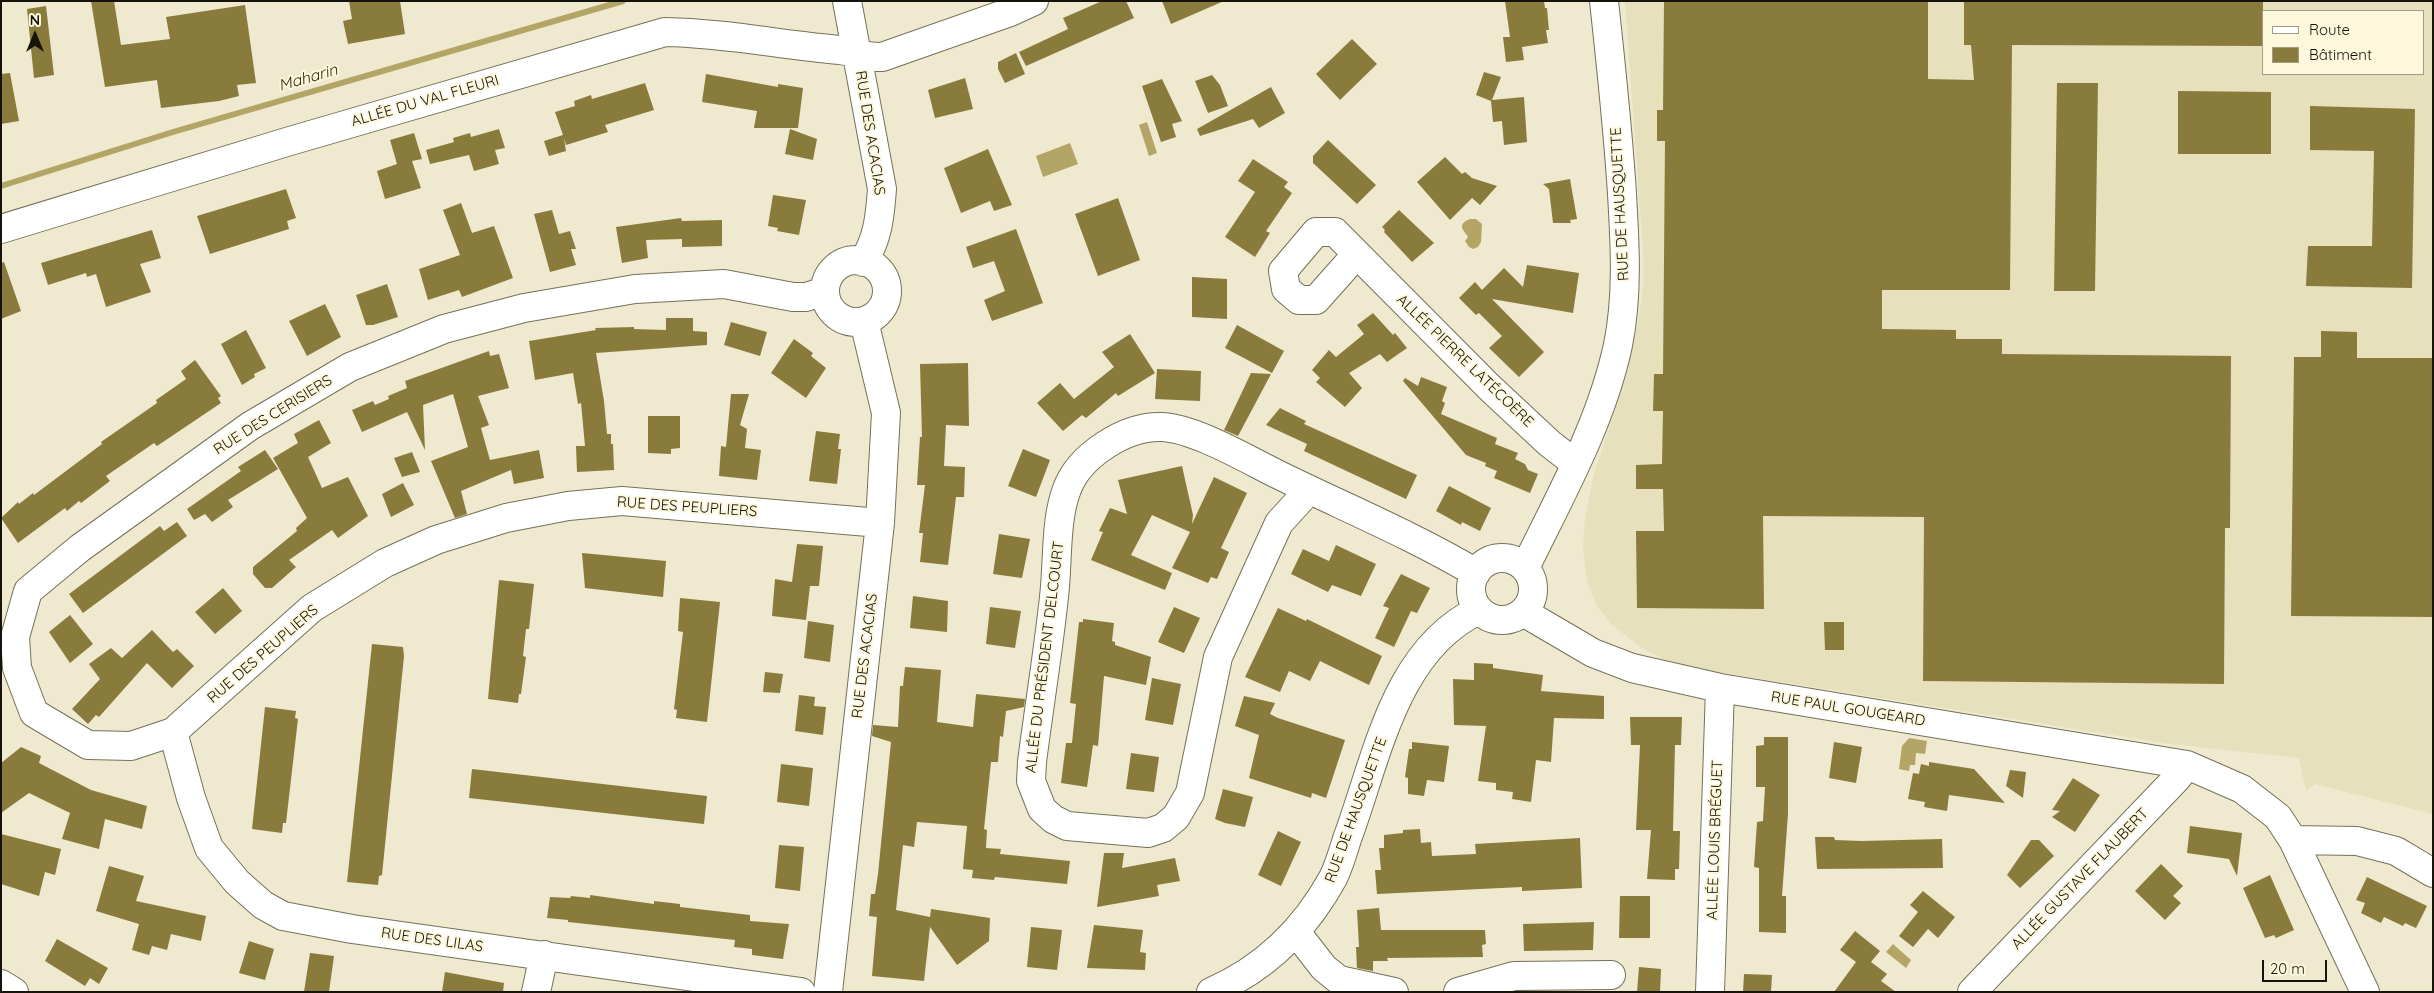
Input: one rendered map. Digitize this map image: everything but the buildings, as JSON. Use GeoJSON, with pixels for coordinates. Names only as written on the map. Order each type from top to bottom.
{"type":"FeatureCollection","features":[{"type":"Feature","properties":{"kind":"street","name":"RUE DES ACACIAS"},"geometry":{"type":"LineString","coordinates":[[847,1],[882,189],[880,216],[873,246],[863,262]]}},
{"type":"Feature","properties":{"kind":"street","name":"ALLÉE DU VAL FLEURI"},"geometry":{"type":"LineString","coordinates":[[1,229],[290,141],[665,32],[696,33],[857,54],[870,58],[882,58],[1001,15],[1034,1]]}},
{"type":"Feature","properties":{"kind":"street","name":"RUE DE HAUSQUETTE"},"geometry":{"type":"LineString","coordinates":[[1525,568],[1576,464],[1603,400],[1618,345],[1624,296],[1624,229],[1620,157],[1604,1]]}},
{"type":"Feature","properties":{"kind":"street","name":"ALLÉE PIERRE LATÉCOÈRE"},"geometry":{"type":"LineString","coordinates":[[1356,255],[1496,393],[1549,443],[1576,464]]}},
{"type":"Feature","properties":{"kind":"street"},"geometry":{"type":"LineString","coordinates":[[852,261],[863,262],[880,272],[885,281],[887,291],[885,301],[880,310],[864,321],[854,322],[837,316],[831,309],[825,291],[827,281],[833,271],[841,264],[852,261]]}},
{"type":"Feature","properties":{"kind":"street","name":"RUE DES CERISIERS"},"geometry":{"type":"LineString","coordinates":[[173,732],[131,746],[88,746],[34,713],[16,668],[15,637],[28,591],[80,548],[250,426],[350,367],[444,329],[524,308],[635,289],[724,284],[774,295],[793,297],[806,297],[825,291]]}},
{"type":"Feature","properties":{"kind":"street","name":"RUE DES ACACIAS"},"geometry":{"type":"LineString","coordinates":[[828,992],[880,523],[886,413],[864,321]]}},
{"type":"Feature","properties":{"kind":"street","name":"ALLÉE DU PRÉSIDENT DELCOURT"},"geometry":{"type":"LineString","coordinates":[[1309,490],[1279,523],[1218,657],[1190,793],[1176,817],[1163,828],[1148,833],[1067,826],[1053,818],[1042,809],[1031,781],[1054,597],[1061,518],[1066,489],[1074,474],[1088,459],[1121,438],[1140,430],[1160,427],[1203,438],[1309,490],[1476,573]]}},
{"type":"Feature","properties":{"kind":"street","name":"RUE DES PEUPLIERS"},"geometry":{"type":"LineString","coordinates":[[173,732],[312,608],[385,563],[436,540],[506,518],[568,506],[622,501],[880,523]]}},
{"type":"Feature","properties":{"kind":"street"},"geometry":{"type":"LineString","coordinates":[[1499,558],[1518,562],[1525,568],[1533,586],[1529,605],[1523,612],[1515,617],[1496,620],[1479,610],[1471,592],[1476,573],[1482,566],[1499,558]]}},
{"type":"Feature","properties":{"kind":"street","name":"RUE DE HAUSQUETTE"},"geometry":{"type":"LineString","coordinates":[[1211,992],[1236,981],[1260,964],[1296,932],[1314,909],[1334,876],[1393,707],[1411,671],[1434,642],[1453,625],[1479,610]]}},
{"type":"Feature","properties":{"kind":"street","name":"RUE PAUL GOUGEARD"},"geometry":{"type":"LineString","coordinates":[[1523,612],[1593,653],[1632,668],[1720,688],[2186,765],[2242,789],[2278,817],[2293,840],[2365,992]]}},
{"type":"Feature","properties":{"kind":"street","name":"ALLÉE LOUIS BRÉGUET"},"geometry":{"type":"LineString","coordinates":[[1710,992],[1720,688]]}},
{"type":"Feature","properties":{"kind":"street","name":"RUE DES LILAS"},"geometry":{"type":"LineString","coordinates":[[173,732],[191,798],[209,848],[237,882],[263,905],[284,916],[352,929],[801,992]]}},
{"type":"Feature","properties":{"kind":"street","name":"ALLÉE GUSTAVE FLAUBERT"},"geometry":{"type":"LineString","coordinates":[[1972,992],[2177,778],[2186,765]]}},
{"type":"Feature","properties":{"kind":"street"},"geometry":{"type":"LineString","coordinates":[[2293,840],[2357,841],[2396,851],[2433,873]]}},
{"type":"Feature","properties":{"kind":"street"},"geometry":{"type":"LineString","coordinates":[[1296,932],[1324,968],[1339,980],[1394,992]]}},
{"type":"Feature","properties":{"kind":"street"},"geometry":{"type":"LineString","coordinates":[[536,992],[544,955]]}},
{"type":"Feature","properties":{"kind":"street"},"geometry":{"type":"LineString","coordinates":[[1458,992],[1514,976],[1610,975]]}},
{"type":"Feature","properties":{"kind":"street"},"geometry":{"type":"LineString","coordinates":[[1,984],[14,992]]}},
{"type":"Feature","properties":{"kind":"shaded area"},"geometry":{"type":"Polygon","coordinates":[[[1625,1],[2433,1],[2433,814],[2315,784],[2306,791],[2299,758],[2169,744],[1675,665],[1642,648],[1612,625],[1597,606],[1587,581],[1583,548],[1585,517],[1594,474],[1624,381],[1639,318],[1643,285],[1643,252],[1625,1]]]}},
{"type":"Feature","properties":{"kind":"shaded area"},"geometry":{"type":"Polygon","coordinates":[[[1147,122],[1157,153],[1149,156],[1139,125],[1147,122]]]}},
{"type":"Feature","properties":{"kind":"shaded area"},"geometry":{"type":"Polygon","coordinates":[[[1070,143],[1078,164],[1043,177],[1036,156],[1070,143]]]}},
{"type":"Feature","properties":{"kind":"shaded area"},"geometry":{"type":"Polygon","coordinates":[[[1476,219],[1482,224],[1481,242],[1478,247],[1473,249],[1465,241],[1468,237],[1462,228],[1465,221],[1476,219]]]}},
{"type":"Feature","properties":{"kind":"shaded area"},"geometry":{"type":"Polygon","coordinates":[[[1909,738],[1927,741],[1925,754],[1916,753],[1915,765],[1910,765],[1909,771],[1899,769],[1902,746],[1909,738]]]}},
{"type":"Feature","properties":{"kind":"shaded area"},"geometry":{"type":"Polygon","coordinates":[[[1893,944],[1911,960],[1906,968],[1886,952],[1893,944]]]}},
{"type":"Feature","properties":{"kind":"waterway","name":"Maharin"},"geometry":{"type":"LineString","coordinates":[[1,186],[173,132],[623,1]]}}]}
